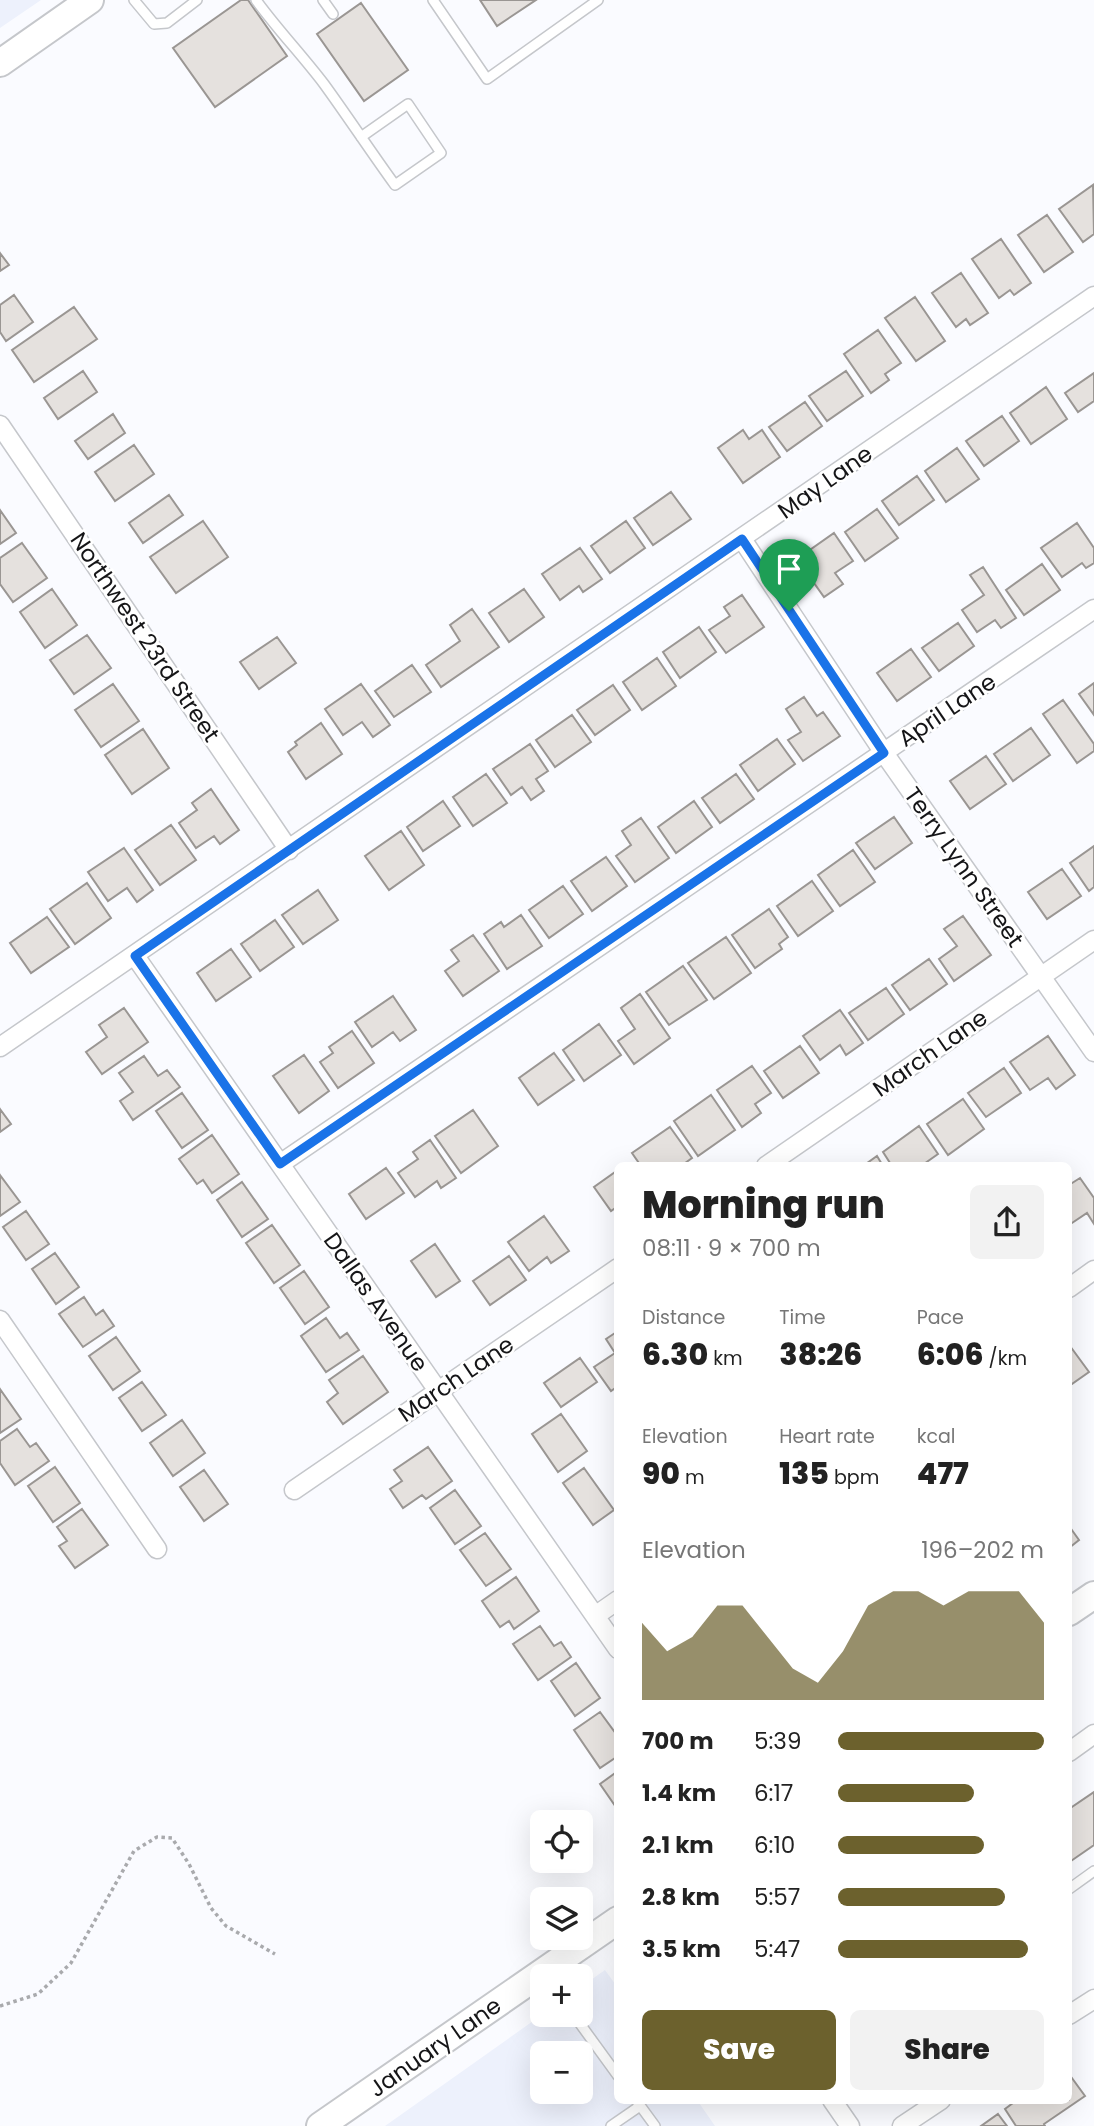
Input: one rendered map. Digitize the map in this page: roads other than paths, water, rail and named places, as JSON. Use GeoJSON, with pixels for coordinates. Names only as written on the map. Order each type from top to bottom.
{"type":"FeatureCollection","features":[{"type":"Feature","properties":{"kind":"street"},"geometry":{"type":"LineString","coordinates":[[0,63],[90,0]]}},
{"type":"Feature","properties":{"kind":"street","name":"May Lane"},"geometry":{"type":"LineString","coordinates":[[0,1047],[1094,296]]}},
{"type":"Feature","properties":{"kind":"street","name":"Northwest 23rd Street"},"geometry":{"type":"LineString","coordinates":[[0,425],[289,850]]}},
{"type":"Feature","properties":{"kind":"street","name":"Terry Lynn Street"},"geometry":{"type":"LineString","coordinates":[[742,539],[884,753],[1094,1052]]}},
{"type":"Feature","properties":{"kind":"street","name":"April Lane"},"geometry":{"type":"LineString","coordinates":[[280,1164],[1094,609]]}},
{"type":"Feature","properties":{"kind":"street","name":"March Lane"},"geometry":{"type":"LineString","coordinates":[[772,1162],[1094,940]]}},
{"type":"Feature","properties":{"kind":"street","name":"Dallas Avenue"},"geometry":{"type":"LineString","coordinates":[[135,956],[614,1643]]}},
{"type":"Feature","properties":{"kind":"street"},"geometry":{"type":"LineString","coordinates":[[1072,1286],[1094,1270]]}},
{"type":"Feature","properties":{"kind":"street","name":"March Lane"},"geometry":{"type":"LineString","coordinates":[[294,1490],[614,1271]]}},
{"type":"Feature","properties":{"kind":"street"},"geometry":{"type":"LineString","coordinates":[[0,1320],[157,1549]]}},
{"type":"Feature","properties":{"kind":"street"},"geometry":{"type":"LineString","coordinates":[[1072,1610],[1094,1595]]}},
{"type":"Feature","properties":{"kind":"street"},"geometry":{"type":"LineString","coordinates":[[595,1616],[614,1603]]}},
{"type":"Feature","properties":{"kind":"street"},"geometry":{"type":"LineString","coordinates":[[1072,1750],[1094,1734]]}},
{"type":"Feature","properties":{"kind":"street","name":"January Lane"},"geometry":{"type":"LineString","coordinates":[[557,1964],[614,1923]]}},
{"type":"Feature","properties":{"kind":"street","name":"January Lane"},"geometry":{"type":"LineString","coordinates":[[320,2126],[530,1983]]}},
{"type":"Feature","properties":{"kind":"street"},"geometry":{"type":"LineString","coordinates":[[1072,2013],[1094,1998]]}},
{"type":"Feature","properties":{"kind":"street"},"geometry":{"type":"LineString","coordinates":[[835,2104],[850,2126]]}},
{"type":"Feature","properties":{"kind":"street"},"geometry":{"type":"LineString","coordinates":[[902,2126],[935,2104]]}},
{"type":"Feature","properties":{"kind":"lane"},"geometry":{"type":"LineString","coordinates":[[134,0],[154,24],[167,23],[197,0]]}},
{"type":"Feature","properties":{"kind":"lane"},"geometry":{"type":"LineString","coordinates":[[256,0],[322,82],[395,185],[442,153],[408,104],[361,137]]}},
{"type":"Feature","properties":{"kind":"lane"},"geometry":{"type":"LineString","coordinates":[[323,0],[333,14]]}},
{"type":"Feature","properties":{"kind":"lane"},"geometry":{"type":"LineString","coordinates":[[433,0],[487,79],[598,0]]}},
{"type":"Feature","properties":{"kind":"lane"},"geometry":{"type":"LineString","coordinates":[[1072,1887],[1094,1871]]}},
{"type":"Feature","properties":{"kind":"lane"},"geometry":{"type":"LineString","coordinates":[[582,2027],[614,2071]]}},
{"type":"Feature","properties":{"kind":"lane"},"geometry":{"type":"LineString","coordinates":[[611,2126],[637,2104]]}},
{"type":"Feature","properties":{"kind":"lane"},"geometry":{"type":"LineString","coordinates":[[639,2104],[655,2126]]}}]}
